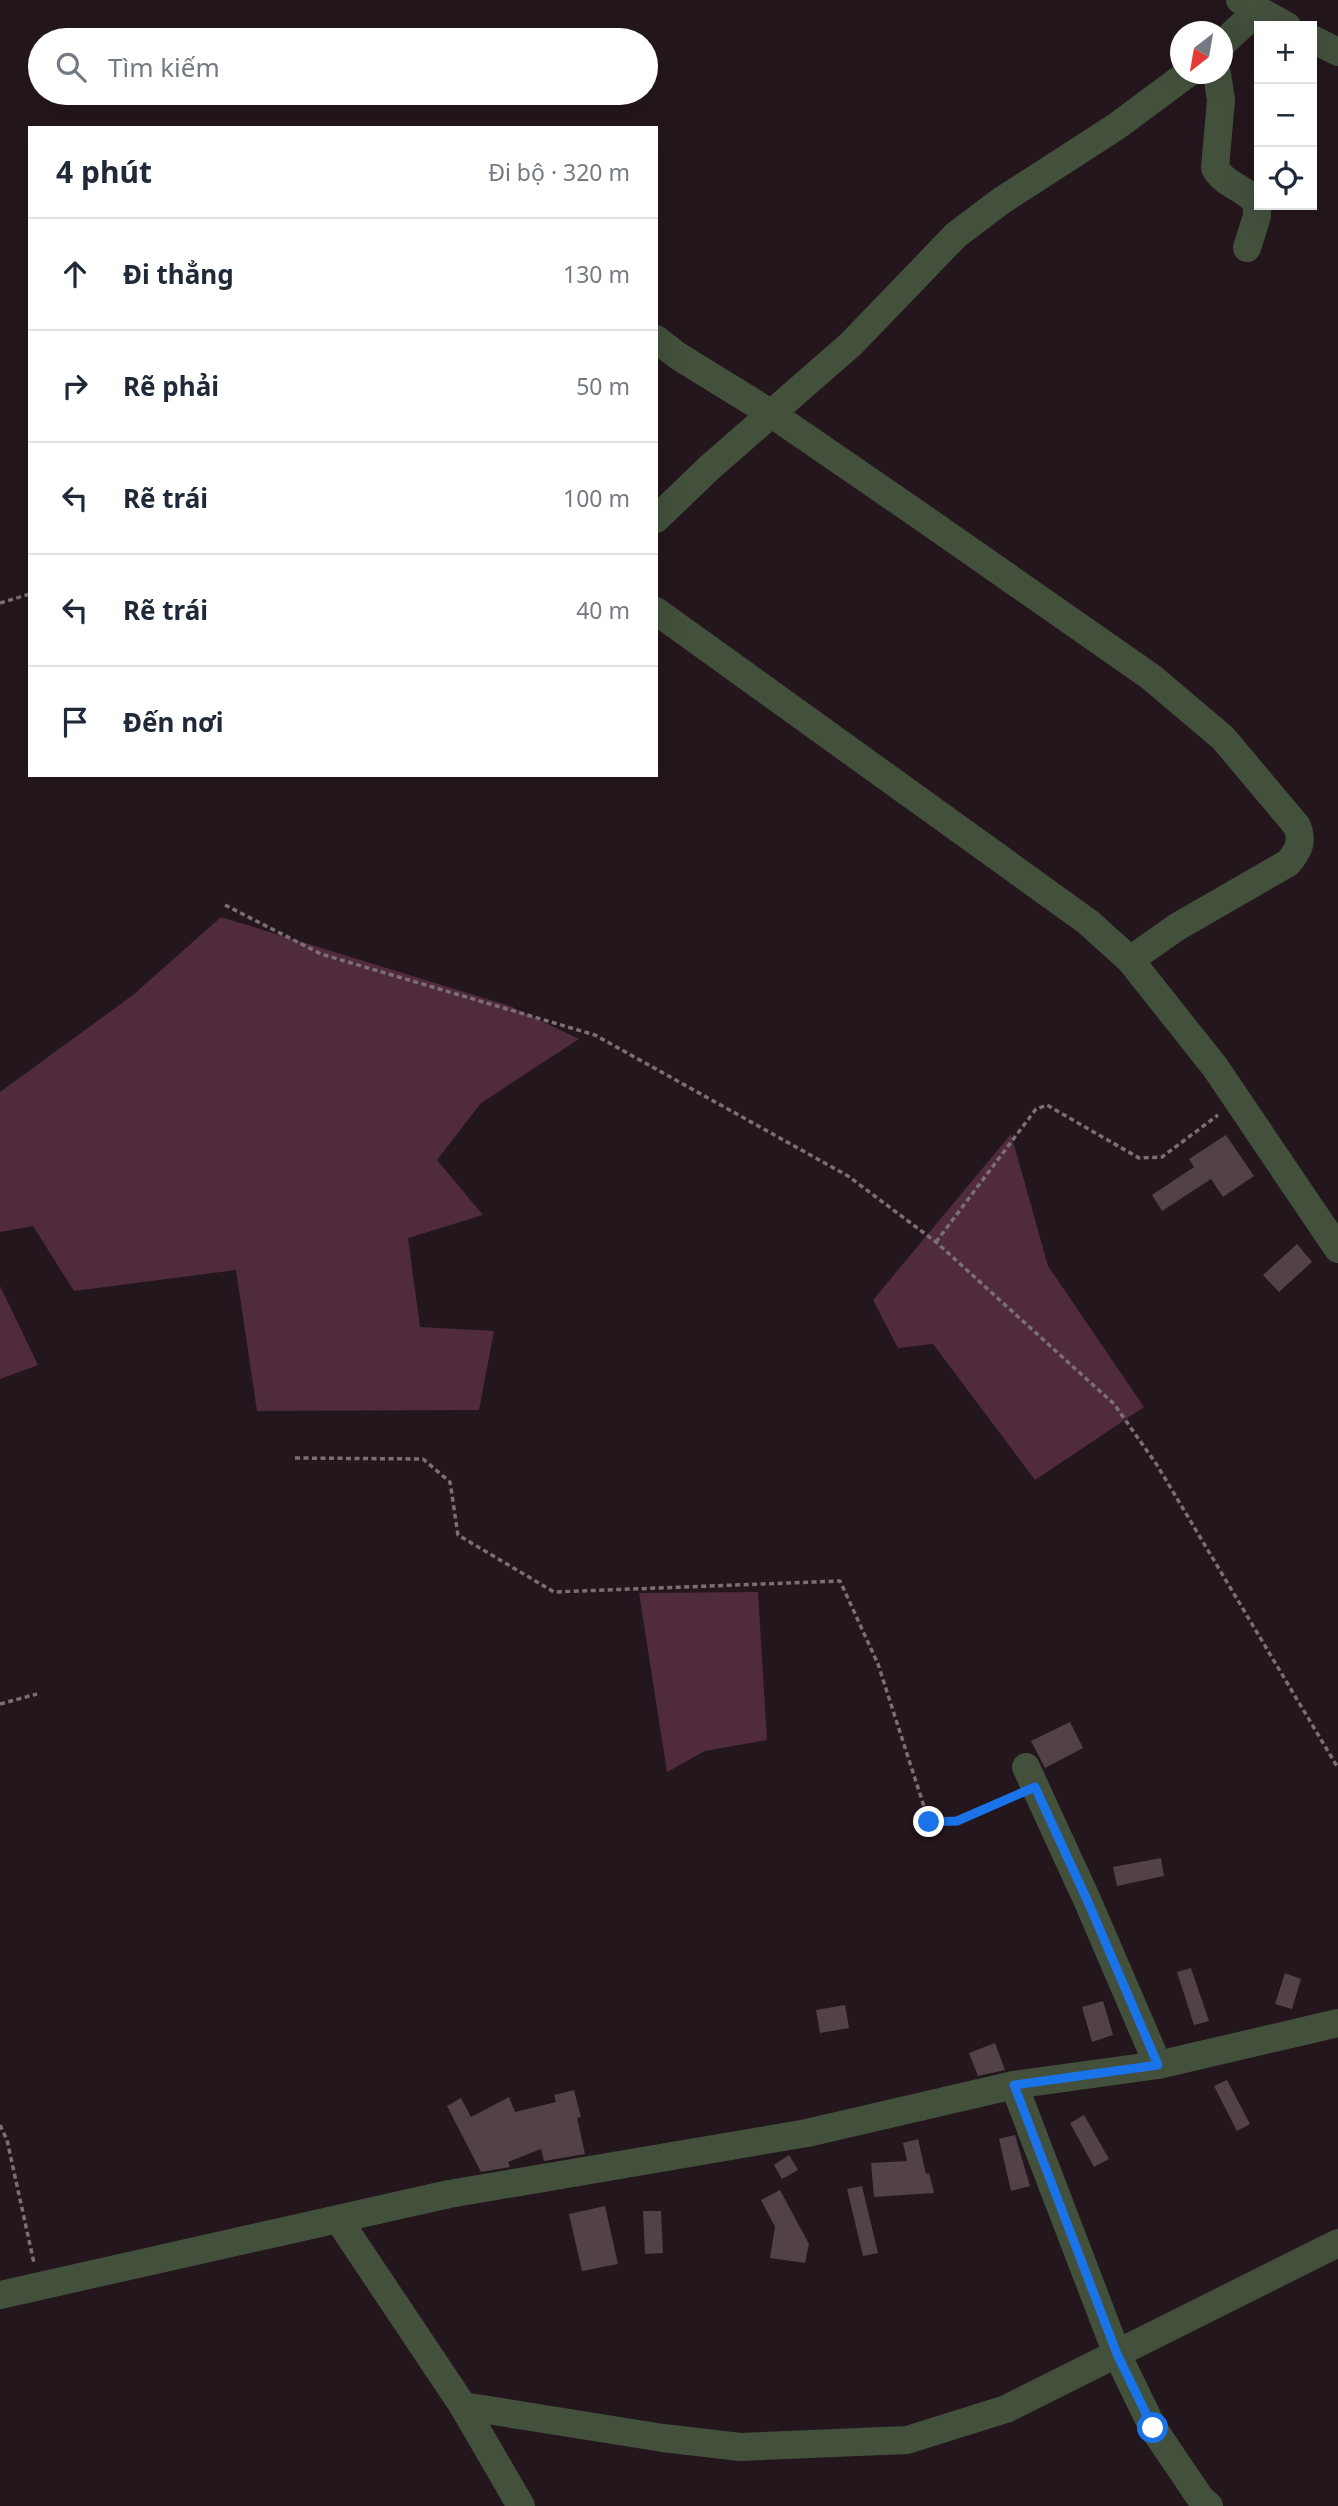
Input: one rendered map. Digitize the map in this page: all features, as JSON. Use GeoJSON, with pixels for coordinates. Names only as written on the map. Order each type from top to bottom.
{"type":"FeatureCollection","features":[{"type":"Feature","properties":{"kind":"street"},"geometry":{"type":"LineString","coordinates":[[1233,29],[1249,5],[1278,21]]}},
{"type":"Feature","properties":{"kind":"street"},"geometry":{"type":"LineString","coordinates":[[1317,42],[1338,52]]}},
{"type":"Feature","properties":{"kind":"street"},"geometry":{"type":"LineString","coordinates":[[658,517],[709,468],[851,344],[936,254],[966,227],[1001,201],[1117,126],[1174,84]]}},
{"type":"Feature","properties":{"kind":"street"},"geometry":{"type":"LineString","coordinates":[[1219,84],[1221,100],[1215,168],[1221,176],[1257,203],[1257,216],[1247,247]]}},
{"type":"Feature","properties":{"kind":"street"},"geometry":{"type":"LineString","coordinates":[[658,341],[678,356],[772,414],[1151,677],[1223,738],[1297,826],[1301,836],[1299,848],[1288,863],[1177,927],[1130,960]]}},
{"type":"Feature","properties":{"kind":"street"},"geometry":{"type":"LineString","coordinates":[[658,612],[1088,922],[1130,960],[1215,1067],[1338,1249]]}},
{"type":"Feature","properties":{"kind":"street"},"geometry":{"type":"LineString","coordinates":[[1030,1777],[1088,1902],[1158,2065]]}},
{"type":"Feature","properties":{"kind":"street"},"geometry":{"type":"LineString","coordinates":[[0,2295],[449,2194],[807,2133],[1014,2085],[1158,2065],[1338,2022]]}},
{"type":"Feature","properties":{"kind":"street"},"geometry":{"type":"LineString","coordinates":[[1014,2085],[1117,2354],[1153,2428],[1201,2499],[1209,2506]]}},
{"type":"Feature","properties":{"kind":"street"},"geometry":{"type":"LineString","coordinates":[[338,2219],[463,2406],[521,2506]]}},
{"type":"Feature","properties":{"kind":"street"},"geometry":{"type":"LineString","coordinates":[[463,2406],[663,2438],[740,2446],[907,2440],[1006,2409],[1338,2243]]}},
{"type":"Feature","properties":{"kind":"path"},"geometry":{"type":"LineString","coordinates":[[0,603],[28,595]]}},
{"type":"Feature","properties":{"kind":"path"},"geometry":{"type":"LineString","coordinates":[[225,905],[321,954],[596,1035],[848,1176],[936,1242],[1114,1404],[1157,1465],[1338,1768]]}},
{"type":"Feature","properties":{"kind":"path"},"geometry":{"type":"LineString","coordinates":[[936,1242],[1036,1109],[1047,1105],[1139,1158],[1162,1157],[1237,1102]]}},
{"type":"Feature","properties":{"kind":"path"},"geometry":{"type":"LineString","coordinates":[[295,1458],[423,1459],[450,1482],[458,1535],[554,1592],[840,1581],[878,1664],[929,1822],[957,1821],[1030,1777]]}},
{"type":"Feature","properties":{"kind":"path"},"geometry":{"type":"LineString","coordinates":[[0,1704],[37,1694]]}},
{"type":"Feature","properties":{"kind":"path"},"geometry":{"type":"LineString","coordinates":[[0,2125],[7,2140],[39,2285]]}},
{"type":"Feature","properties":{"kind":"shaded area"},"geometry":{"type":"Polygon","coordinates":[[[221,917],[510,1006],[579,1039],[481,1103],[437,1160],[483,1215],[408,1238],[420,1327],[494,1331],[479,1410],[257,1411],[236,1270],[74,1291],[33,1226],[0,1232],[0,1092],[133,995],[221,917]]]}},
{"type":"Feature","properties":{"kind":"shaded area"},"geometry":{"type":"Polygon","coordinates":[[[1011,1134],[1048,1266],[1144,1407],[1035,1480],[933,1344],[898,1348],[873,1300],[1011,1134]]]}},
{"type":"Feature","properties":{"kind":"shaded area"},"geometry":{"type":"Polygon","coordinates":[[[0,1286],[38,1365],[0,1379],[0,1286]]]}},
{"type":"Feature","properties":{"kind":"shaded area"},"geometry":{"type":"Polygon","coordinates":[[[758,1592],[767,1740],[705,1751],[667,1772],[639,1593],[758,1592]]]}},
{"type":"Feature","properties":{"kind":"building"},"geometry":{"type":"Polygon","coordinates":[[[1226,1135],[1254,1176],[1223,1197],[1211,1179],[1162,1211],[1152,1195],[1194,1167],[1189,1159],[1226,1135]]]}},
{"type":"Feature","properties":{"kind":"building"},"geometry":{"type":"Polygon","coordinates":[[[1297,1244],[1312,1262],[1279,1292],[1263,1275],[1297,1244]]]}},
{"type":"Feature","properties":{"kind":"building"},"geometry":{"type":"Polygon","coordinates":[[[1070,1722],[1083,1748],[1045,1768],[1031,1741],[1070,1722]]]}},
{"type":"Feature","properties":{"kind":"building"},"geometry":{"type":"Polygon","coordinates":[[[1161,1858],[1164,1876],[1117,1886],[1113,1867],[1161,1858]]]}},
{"type":"Feature","properties":{"kind":"building"},"geometry":{"type":"Polygon","coordinates":[[[1191,1968],[1209,2021],[1194,2025],[1177,1972],[1191,1968]]]}},
{"type":"Feature","properties":{"kind":"building"},"geometry":{"type":"Polygon","coordinates":[[[1285,1973],[1301,1979],[1292,2009],[1275,2004],[1285,1973]]]}},
{"type":"Feature","properties":{"kind":"building"},"geometry":{"type":"Polygon","coordinates":[[[1103,2001],[1113,2035],[1092,2042],[1082,2007],[1103,2001]]]}},
{"type":"Feature","properties":{"kind":"building"},"geometry":{"type":"Polygon","coordinates":[[[845,2005],[849,2028],[820,2033],[816,2010],[845,2005]]]}},
{"type":"Feature","properties":{"kind":"building"},"geometry":{"type":"Polygon","coordinates":[[[995,2043],[1005,2070],[978,2076],[969,2053],[995,2043]]]}},
{"type":"Feature","properties":{"kind":"building"},"geometry":{"type":"Polygon","coordinates":[[[1227,2080],[1250,2124],[1237,2131],[1214,2086],[1227,2080]]]}},
{"type":"Feature","properties":{"kind":"building"},"geometry":{"type":"Polygon","coordinates":[[[574,2090],[581,2117],[577,2118],[585,2154],[544,2161],[541,2149],[508,2162],[510,2167],[481,2172],[447,2106],[461,2098],[471,2117],[509,2097],[515,2112],[556,2102],[554,2095],[574,2090]]]}},
{"type":"Feature","properties":{"kind":"building"},"geometry":{"type":"Polygon","coordinates":[[[1084,2115],[1109,2159],[1094,2167],[1070,2123],[1084,2115]]]}},
{"type":"Feature","properties":{"kind":"building"},"geometry":{"type":"Polygon","coordinates":[[[1015,2135],[1030,2186],[1011,2191],[999,2139],[1015,2135]]]}},
{"type":"Feature","properties":{"kind":"building"},"geometry":{"type":"Polygon","coordinates":[[[918,2139],[926,2174],[929,2173],[934,2193],[874,2197],[871,2163],[907,2161],[903,2143],[918,2139]]]}},
{"type":"Feature","properties":{"kind":"building"},"geometry":{"type":"Polygon","coordinates":[[[789,2155],[798,2170],[782,2179],[774,2165],[789,2155]]]}},
{"type":"Feature","properties":{"kind":"building"},"geometry":{"type":"Polygon","coordinates":[[[862,2186],[878,2253],[863,2256],[847,2189],[862,2186]]]}},
{"type":"Feature","properties":{"kind":"building"},"geometry":{"type":"Polygon","coordinates":[[[780,2190],[809,2244],[805,2263],[770,2258],[775,2227],[761,2200],[780,2190]]]}},
{"type":"Feature","properties":{"kind":"building"},"geometry":{"type":"Polygon","coordinates":[[[605,2206],[618,2264],[582,2271],[569,2214],[605,2206]]]}},
{"type":"Feature","properties":{"kind":"building"},"geometry":{"type":"Polygon","coordinates":[[[643,2211],[661,2211],[663,2253],[645,2254],[643,2211]]]}},
{"type":"Feature","properties":{"kind":"route"},"geometry":{"type":"LineString","coordinates":[[929,1822],[957,1821],[1035,1787],[1158,2065],[1014,2085],[1117,2354],[1153,2428]]}}]}
